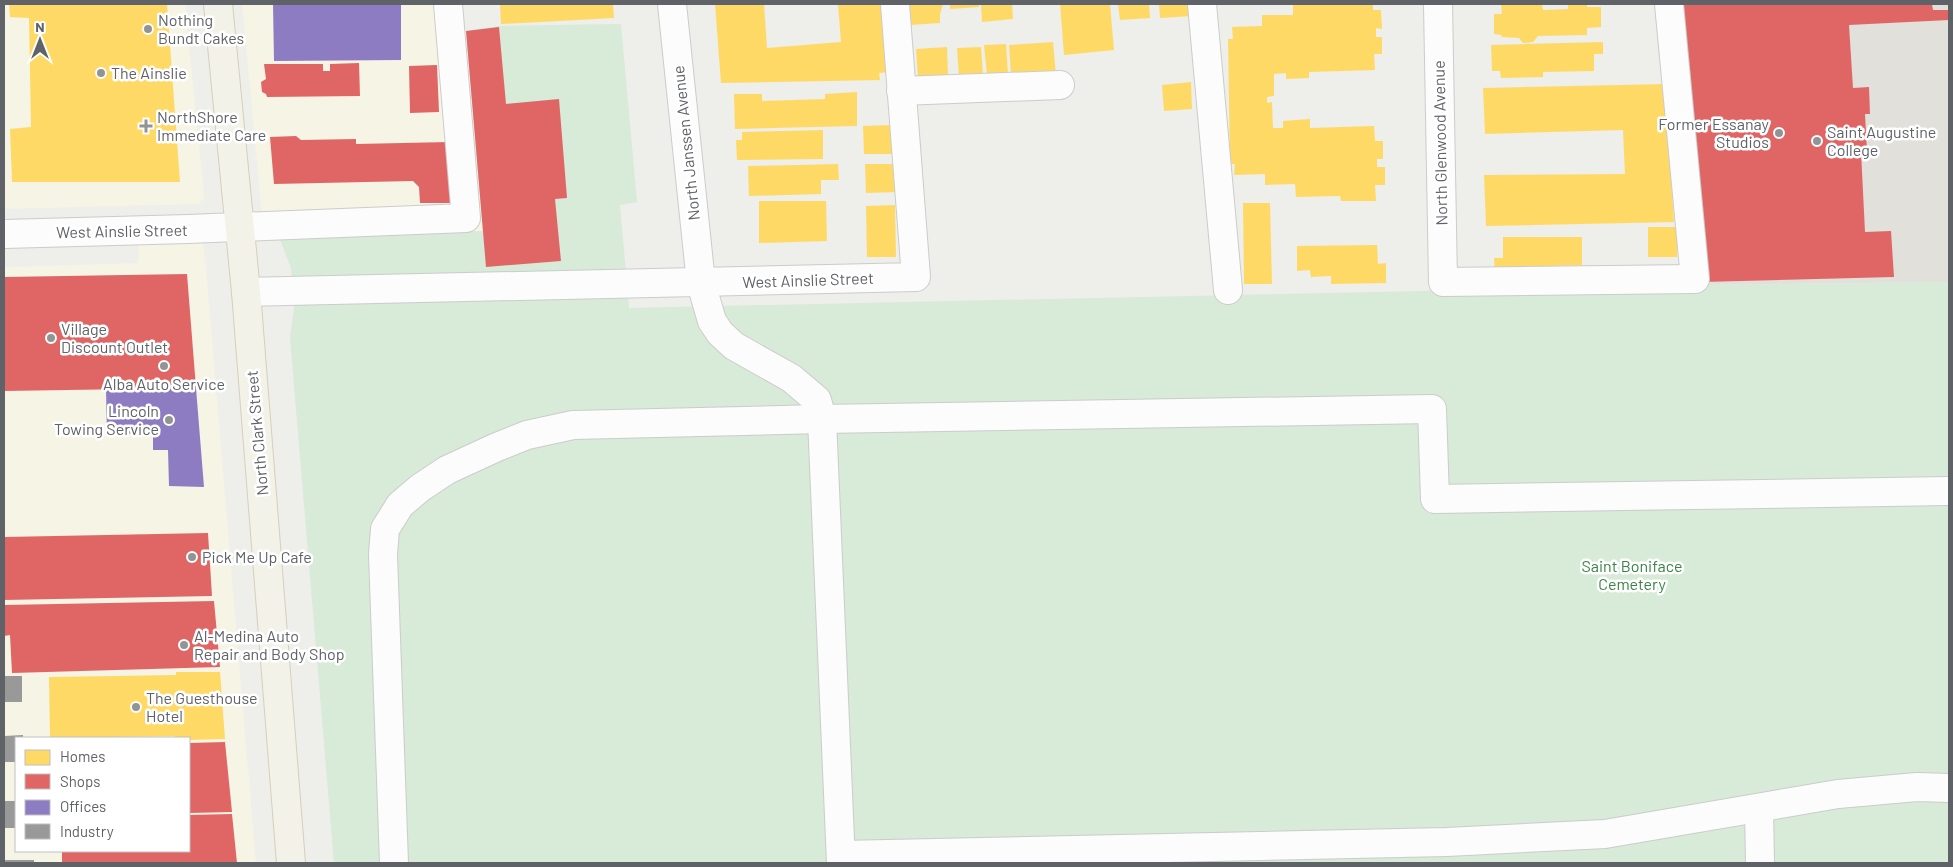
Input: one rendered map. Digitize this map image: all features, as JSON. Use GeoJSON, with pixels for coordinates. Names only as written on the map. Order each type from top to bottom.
{"type":"FeatureCollection","features":[{"type":"Feature","properties":{"kind":"main road","name":"North Clark Street"},"geometry":{"type":"LineString","coordinates":[[218,4],[246,292],[291,863]]}},
{"type":"Feature","properties":{"kind":"street","name":"West Ainslie Street"},"geometry":{"type":"LineString","coordinates":[[4,234],[466,218],[448,4]]}},
{"type":"Feature","properties":{"kind":"street","name":"North Janssen Avenue"},"geometry":{"type":"LineString","coordinates":[[672,4],[701,283],[712,321],[720,333],[734,346],[791,378],[817,400],[822,419],[841,859]]}},
{"type":"Feature","properties":{"kind":"street"},"geometry":{"type":"LineString","coordinates":[[895,4],[901,91],[1060,86]]}},
{"type":"Feature","properties":{"kind":"street"},"geometry":{"type":"LineString","coordinates":[[1202,4],[1228,290]]}},
{"type":"Feature","properties":{"kind":"street","name":"North Glenwood Avenue"},"geometry":{"type":"LineString","coordinates":[[1438,4],[1443,282],[1695,279],[1669,4]]}},
{"type":"Feature","properties":{"kind":"street","name":"West Ainslie Street"},"geometry":{"type":"LineString","coordinates":[[246,292],[916,277],[901,91]]}},
{"type":"Feature","properties":{"kind":"street"},"geometry":{"type":"LineString","coordinates":[[394,863],[383,554],[385,529],[400,504],[447,470],[526,435],[573,425],[1432,409],[1435,499],[1949,491]]}},
{"type":"Feature","properties":{"kind":"street"},"geometry":{"type":"LineString","coordinates":[[841,859],[1446,842],[1605,834],[1838,794],[1917,787],[1949,788]]}},
{"type":"Feature","properties":{"kind":"street"},"geometry":{"type":"LineString","coordinates":[[1759,808],[1760,863]]}},
{"type":"Feature","properties":{"kind":"shaded area","name":"The Ainslie"},"geometry":{"type":"Polygon","coordinates":[[[4,4],[185,4],[204,198],[198,204],[4,209],[4,4]]]}},
{"type":"Feature","properties":{"kind":"shaded area"},"geometry":{"type":"Polygon","coordinates":[[[242,4],[448,4],[450,34],[466,31],[483,231],[264,238],[242,4]]]}},
{"type":"Feature","properties":{"kind":"shaded area","name":"Saint Augustine College"},"geometry":{"type":"Polygon","coordinates":[[[1674,4],[1949,4],[1949,282],[1696,285],[1674,4]]]}},
{"type":"Feature","properties":{"kind":"shaded area"},"geometry":{"type":"Polygon","coordinates":[[[197,238],[203,244],[256,863],[4,863],[4,267],[138,263],[139,239],[197,238]]]}},
{"type":"Feature","properties":{"kind":"green space","name":"Saint Boniface Cemetery"},"geometry":{"type":"Polygon","coordinates":[[[621,24],[637,202],[620,205],[629,308],[1696,285],[1949,282],[1949,863],[334,863],[290,337],[294,308],[291,268],[279,237],[483,231],[466,31],[499,26],[621,24]]]}},
{"type":"Feature","properties":{"kind":"building: Homes","name":"The Ainslie"},"geometry":{"type":"Polygon","coordinates":[[[9,4],[167,4],[180,182],[12,182],[10,129],[31,127],[29,18],[10,17],[9,4]]]}},
{"type":"Feature","properties":{"kind":"building: Homes"},"geometry":{"type":"Polygon","coordinates":[[[500,4],[613,4],[614,18],[501,24],[500,4]]]}},
{"type":"Feature","properties":{"kind":"building: Homes"},"geometry":{"type":"Polygon","coordinates":[[[715,4],[764,4],[767,48],[841,42],[838,4],[885,4],[891,72],[879,73],[880,80],[721,83],[715,4]]]}},
{"type":"Feature","properties":{"kind":"building: Homes"},"geometry":{"type":"Polygon","coordinates":[[[909,4],[943,4],[940,23],[910,25],[909,4]]]}},
{"type":"Feature","properties":{"kind":"building: Homes"},"geometry":{"type":"Polygon","coordinates":[[[950,4],[979,4],[979,7],[950,9],[950,4]]]}},
{"type":"Feature","properties":{"kind":"building: Homes"},"geometry":{"type":"Polygon","coordinates":[[[981,4],[1012,4],[1013,19],[982,22],[981,4]]]}},
{"type":"Feature","properties":{"kind":"building: Homes"},"geometry":{"type":"Polygon","coordinates":[[[1060,4],[1110,4],[1114,50],[1064,55],[1060,4]]]}},
{"type":"Feature","properties":{"kind":"building: Homes"},"geometry":{"type":"Polygon","coordinates":[[[1118,4],[1149,4],[1150,18],[1120,20],[1118,4]]]}},
{"type":"Feature","properties":{"kind":"building: Homes"},"geometry":{"type":"Polygon","coordinates":[[[1159,4],[1190,4],[1191,16],[1160,18],[1159,4]]]}},
{"type":"Feature","properties":{"kind":"building: Homes"},"geometry":{"type":"Polygon","coordinates":[[[1293,4],[1373,4],[1373,10],[1381,10],[1382,29],[1376,28],[1376,37],[1382,37],[1382,54],[1374,54],[1375,70],[1309,72],[1309,78],[1286,79],[1286,73],[1274,74],[1274,96],[1267,97],[1267,103],[1272,102],[1273,128],[1283,128],[1283,121],[1310,119],[1310,128],[1374,126],[1375,141],[1383,141],[1383,159],[1377,159],[1377,167],[1385,167],[1385,185],[1375,185],[1376,201],[1341,201],[1340,196],[1296,197],[1295,184],[1265,185],[1265,174],[1234,175],[1235,164],[1230,164],[1228,39],[1233,39],[1232,27],[1262,26],[1262,15],[1293,15],[1293,4]]]}},
{"type":"Feature","properties":{"kind":"building: Homes"},"geometry":{"type":"Polygon","coordinates":[[[1501,4],[1542,4],[1543,10],[1568,9],[1568,4],[1587,4],[1587,7],[1601,7],[1601,27],[1587,28],[1587,35],[1538,36],[1533,42],[1523,43],[1519,38],[1502,37],[1501,35],[1494,34],[1494,14],[1502,14],[1501,4]]]}},
{"type":"Feature","properties":{"kind":"building: Homes"},"geometry":{"type":"Polygon","coordinates":[[[1053,42],[1056,76],[1011,74],[1009,45],[1053,42]]]}},
{"type":"Feature","properties":{"kind":"building: Homes"},"geometry":{"type":"Polygon","coordinates":[[[1603,42],[1603,54],[1594,54],[1594,71],[1543,72],[1543,77],[1501,78],[1500,71],[1492,71],[1491,45],[1603,42]]]}},
{"type":"Feature","properties":{"kind":"building: Homes"},"geometry":{"type":"Polygon","coordinates":[[[1006,44],[1008,74],[987,75],[984,45],[1006,44]]]}},
{"type":"Feature","properties":{"kind":"building: Homes"},"geometry":{"type":"Polygon","coordinates":[[[947,47],[948,75],[918,78],[916,49],[947,47]]]}},
{"type":"Feature","properties":{"kind":"building: Homes"},"geometry":{"type":"Polygon","coordinates":[[[981,47],[983,75],[959,77],[957,48],[981,47]]]}},
{"type":"Feature","properties":{"kind":"building: Homes"},"geometry":{"type":"Polygon","coordinates":[[[1191,82],[1192,109],[1164,111],[1162,85],[1191,82]]]}},
{"type":"Feature","properties":{"kind":"building: Homes"},"geometry":{"type":"Polygon","coordinates":[[[1665,84],[1674,222],[1486,226],[1484,175],[1625,174],[1623,130],[1485,134],[1483,88],[1665,84]]]}},
{"type":"Feature","properties":{"kind":"building: Homes"},"geometry":{"type":"Polygon","coordinates":[[[857,92],[857,126],[735,129],[734,94],[762,94],[762,101],[825,99],[825,94],[857,92]]]}},
{"type":"Feature","properties":{"kind":"building: Homes"},"geometry":{"type":"Polygon","coordinates":[[[893,125],[893,154],[864,154],[863,126],[893,125]]]}},
{"type":"Feature","properties":{"kind":"building: Homes"},"geometry":{"type":"Polygon","coordinates":[[[823,130],[823,159],[737,160],[736,140],[742,140],[742,132],[823,130]]]}},
{"type":"Feature","properties":{"kind":"building: Homes"},"geometry":{"type":"Polygon","coordinates":[[[838,164],[839,180],[821,180],[821,194],[749,196],[748,166],[838,164]]]}},
{"type":"Feature","properties":{"kind":"building: Homes"},"geometry":{"type":"Polygon","coordinates":[[[865,164],[897,164],[898,192],[866,193],[865,164]]]}},
{"type":"Feature","properties":{"kind":"building: Homes"},"geometry":{"type":"Polygon","coordinates":[[[759,201],[826,201],[827,241],[759,243],[759,201]]]}},
{"type":"Feature","properties":{"kind":"building: Homes"},"geometry":{"type":"Polygon","coordinates":[[[1243,203],[1270,203],[1272,284],[1244,284],[1243,203]]]}},
{"type":"Feature","properties":{"kind":"building: Homes"},"geometry":{"type":"Polygon","coordinates":[[[895,205],[896,257],[867,257],[866,206],[895,205]]]}},
{"type":"Feature","properties":{"kind":"building: Homes"},"geometry":{"type":"Polygon","coordinates":[[[1648,227],[1677,227],[1677,257],[1648,257],[1648,227]]]}},
{"type":"Feature","properties":{"kind":"building: Homes"},"geometry":{"type":"Polygon","coordinates":[[[1503,237],[1582,237],[1582,265],[1549,266],[1549,275],[1495,275],[1494,258],[1503,258],[1503,237]]]}},
{"type":"Feature","properties":{"kind":"building: Homes"},"geometry":{"type":"Polygon","coordinates":[[[1377,245],[1378,264],[1386,263],[1386,283],[1331,284],[1331,276],[1311,277],[1310,270],[1297,271],[1297,246],[1377,245]]]}},
{"type":"Feature","properties":{"kind":"building: Homes","name":"The Guesthouse Hotel"},"geometry":{"type":"Polygon","coordinates":[[[176,672],[220,672],[225,739],[190,740],[190,737],[175,736],[50,737],[49,677],[176,675],[176,672]]]}},
{"type":"Feature","properties":{"kind":"building: Shops","name":"Saint Augustine College"},"geometry":{"type":"Polygon","coordinates":[[[1683,4],[1932,4],[1933,10],[1949,10],[1949,20],[1849,25],[1853,88],[1869,87],[1870,114],[1865,114],[1867,151],[1861,151],[1865,232],[1891,231],[1894,277],[1702,282],[1683,4]]]}},
{"type":"Feature","properties":{"kind":"building: Shops"},"geometry":{"type":"Polygon","coordinates":[[[499,27],[506,104],[559,99],[567,198],[555,199],[561,261],[486,267],[466,31],[499,27]]]}},
{"type":"Feature","properties":{"kind":"building: Shops"},"geometry":{"type":"Polygon","coordinates":[[[359,63],[360,96],[267,97],[262,92],[261,82],[266,79],[264,64],[323,64],[323,71],[330,71],[330,64],[359,63]]]}},
{"type":"Feature","properties":{"kind":"building: Shops"},"geometry":{"type":"Polygon","coordinates":[[[437,65],[439,112],[410,113],[409,66],[437,65]]]}},
{"type":"Feature","properties":{"kind":"building: Shops"},"geometry":{"type":"Polygon","coordinates":[[[296,136],[301,140],[356,139],[356,144],[449,142],[455,203],[420,203],[419,187],[413,181],[274,184],[270,137],[296,136]]]}},
{"type":"Feature","properties":{"kind":"building: Shops"},"geometry":{"type":"Polygon","coordinates":[[[187,274],[196,388],[4,391],[4,277],[187,274]]]}},
{"type":"Feature","properties":{"kind":"building: Shops"},"geometry":{"type":"Polygon","coordinates":[[[208,533],[212,596],[4,600],[4,537],[208,533]]]}},
{"type":"Feature","properties":{"kind":"building: Shops"},"geometry":{"type":"Polygon","coordinates":[[[214,601],[220,667],[12,673],[10,635],[4,636],[4,605],[214,601]]]}},
{"type":"Feature","properties":{"kind":"building: Shops"},"geometry":{"type":"Polygon","coordinates":[[[225,742],[232,812],[190,813],[190,743],[225,742]]]}},
{"type":"Feature","properties":{"kind":"building: Shops"},"geometry":{"type":"Polygon","coordinates":[[[232,814],[237,863],[62,863],[62,852],[190,852],[190,815],[232,814]]]}},
{"type":"Feature","properties":{"kind":"building: Offices"},"geometry":{"type":"Polygon","coordinates":[[[273,4],[401,4],[401,60],[274,61],[273,4]]]}},
{"type":"Feature","properties":{"kind":"building: Offices"},"geometry":{"type":"Polygon","coordinates":[[[196,388],[204,487],[169,486],[168,450],[153,450],[153,433],[107,434],[106,389],[196,388]]]}},
{"type":"Feature","properties":{"kind":"building: Industry"},"geometry":{"type":"Polygon","coordinates":[[[4,676],[22,676],[22,702],[4,702],[4,676]]]}},
{"type":"Feature","properties":{"kind":"building: Industry"},"geometry":{"type":"Polygon","coordinates":[[[23,735],[23,737],[15,737],[15,762],[4,762],[4,736],[23,735]]]}},
{"type":"Feature","properties":{"kind":"building: Industry"},"geometry":{"type":"Polygon","coordinates":[[[4,801],[15,801],[15,828],[4,828],[4,801]]]}},
{"type":"Feature","properties":{"kind":"building: Industry"},"geometry":{"type":"Polygon","coordinates":[[[4,860],[34,860],[34,863],[4,863],[4,860]]]}},
{"type":"Feature","properties":{"kind":"place","name":"Nothing Bundt Cakes"},"geometry":{"type":"Point","coordinates":[148,29]}},
{"type":"Feature","properties":{"kind":"place","name":"The Ainslie"},"geometry":{"type":"Point","coordinates":[101,73]}},
{"type":"Feature","properties":{"kind":"place","name":"NorthShore Immediate Care"},"geometry":{"type":"Point","coordinates":[146,126]}},
{"type":"Feature","properties":{"kind":"place","name":"Former Essanay Studios"},"geometry":{"type":"Point","coordinates":[1779,133]}},
{"type":"Feature","properties":{"kind":"place","name":"Saint Augustine College"},"geometry":{"type":"Point","coordinates":[1817,141]}},
{"type":"Feature","properties":{"kind":"place","name":"Village Discount Outlet"},"geometry":{"type":"Point","coordinates":[51,338]}},
{"type":"Feature","properties":{"kind":"place","name":"Alba Auto Service"},"geometry":{"type":"Point","coordinates":[164,366]}},
{"type":"Feature","properties":{"kind":"place","name":"Lincoln Towing Service"},"geometry":{"type":"Point","coordinates":[169,420]}},
{"type":"Feature","properties":{"kind":"place","name":"Pick Me Up Cafe"},"geometry":{"type":"Point","coordinates":[192,557]}},
{"type":"Feature","properties":{"kind":"place","name":"Al-Medina Auto Repair and Body Shop"},"geometry":{"type":"Point","coordinates":[184,645]}},
{"type":"Feature","properties":{"kind":"place","name":"The Guesthouse Hotel"},"geometry":{"type":"Point","coordinates":[136,707]}}]}
